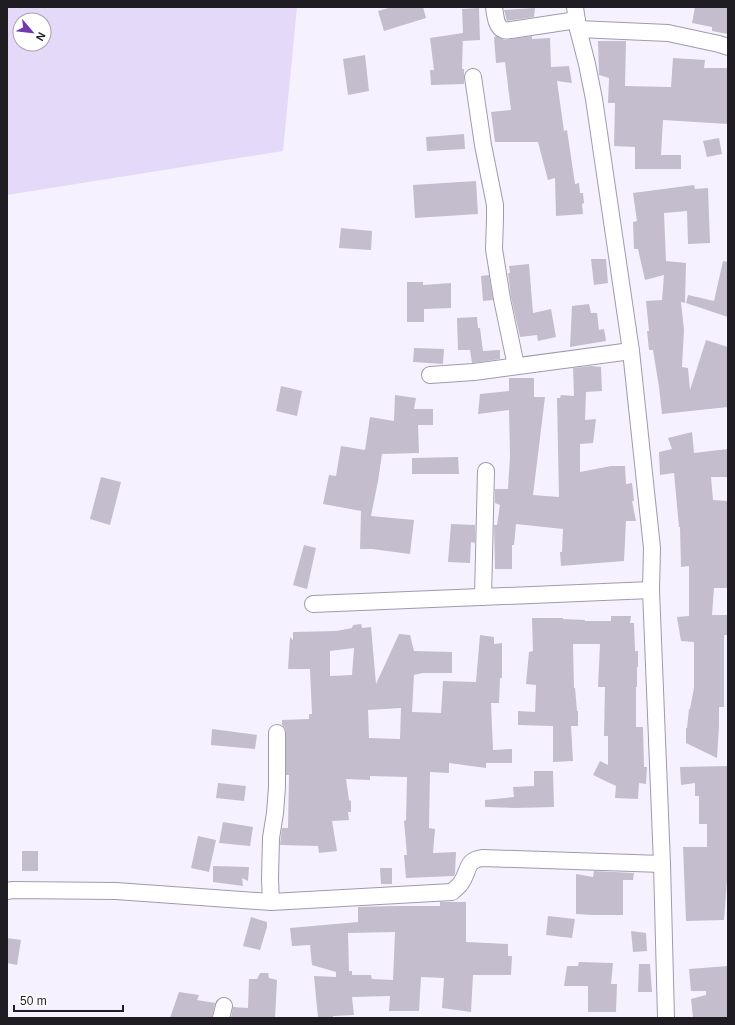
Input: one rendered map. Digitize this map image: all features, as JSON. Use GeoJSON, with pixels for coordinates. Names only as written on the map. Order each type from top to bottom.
{"type":"FeatureCollection","features":[{"type":"Feature","properties":{"kind":"street"},"geometry":{"type":"LineString","coordinates":[[494,7],[498,23],[504,30],[577,19],[668,33],[712,42],[728,47]]}},
{"type":"Feature","properties":{"kind":"street"},"geometry":{"type":"LineString","coordinates":[[577,19],[594,99],[631,351],[652,548],[651,590],[662,864],[666,1018]]}},
{"type":"Feature","properties":{"kind":"street"},"geometry":{"type":"LineString","coordinates":[[473,77],[483,145],[495,205],[494,249],[502,299],[516,366]]}},
{"type":"Feature","properties":{"kind":"street"},"geometry":{"type":"LineString","coordinates":[[430,375],[474,372],[631,351]]}},
{"type":"Feature","properties":{"kind":"street"},"geometry":{"type":"LineString","coordinates":[[482,597],[486,471]]}},
{"type":"Feature","properties":{"kind":"street"},"geometry":{"type":"LineString","coordinates":[[312,604],[651,590]]}},
{"type":"Feature","properties":{"kind":"street"},"geometry":{"type":"LineString","coordinates":[[271,902],[270,838],[275,813],[277,788],[277,733]]}},
{"type":"Feature","properties":{"kind":"street"},"geometry":{"type":"LineString","coordinates":[[7,891],[116,891],[271,902],[452,892],[461,883],[471,861],[483,858],[662,864]]}},
{"type":"Feature","properties":{"kind":"shaded area"},"geometry":{"type":"Polygon","coordinates":[[[7,7],[297,7],[283,151],[7,195],[7,7]]]}},
{"type":"Feature","properties":{"kind":"building"},"geometry":{"type":"Polygon","coordinates":[[[392,7],[423,7],[426,18],[384,31],[378,11],[392,7]]]}},
{"type":"Feature","properties":{"kind":"building"},"geometry":{"type":"Polygon","coordinates":[[[695,7],[728,7],[728,34],[712,31],[712,27],[692,23],[695,7]]]}},
{"type":"Feature","properties":{"kind":"building"},"geometry":{"type":"Polygon","coordinates":[[[479,8],[480,40],[463,41],[463,35],[462,69],[464,69],[464,84],[431,85],[430,70],[434,70],[430,38],[463,33],[462,9],[479,8]]]}},
{"type":"Feature","properties":{"kind":"building"},"geometry":{"type":"Polygon","coordinates":[[[535,8],[534,17],[507,21],[504,10],[535,8]]]}},
{"type":"Feature","properties":{"kind":"building"},"geometry":{"type":"Polygon","coordinates":[[[496,36],[505,40],[532,36],[532,39],[550,38],[551,67],[569,66],[572,83],[557,81],[564,131],[567,130],[575,184],[579,183],[580,193],[583,193],[583,214],[556,216],[555,178],[548,180],[538,142],[495,142],[491,112],[511,110],[505,62],[496,63],[494,37],[496,36]]]}},
{"type":"Feature","properties":{"kind":"building"},"geometry":{"type":"Polygon","coordinates":[[[598,41],[626,41],[625,86],[671,87],[673,58],[705,60],[704,68],[728,68],[728,124],[663,120],[661,155],[681,155],[681,169],[635,169],[635,147],[614,146],[615,103],[608,103],[609,78],[599,75],[598,41]]]}},
{"type":"Feature","properties":{"kind":"building"},"geometry":{"type":"Polygon","coordinates":[[[365,55],[369,91],[348,95],[343,59],[365,55]]]}},
{"type":"Feature","properties":{"kind":"building"},"geometry":{"type":"Polygon","coordinates":[[[464,134],[465,149],[427,151],[426,137],[464,134]]]}},
{"type":"Feature","properties":{"kind":"building"},"geometry":{"type":"Polygon","coordinates":[[[719,138],[722,154],[707,157],[703,141],[719,138]]]}},
{"type":"Feature","properties":{"kind":"building"},"geometry":{"type":"Polygon","coordinates":[[[476,181],[478,214],[415,218],[413,185],[476,181]]]}},
{"type":"Feature","properties":{"kind":"building"},"geometry":{"type":"Polygon","coordinates":[[[694,185],[695,189],[708,188],[710,243],[688,244],[687,211],[664,213],[666,261],[686,263],[685,303],[681,302],[684,330],[682,367],[688,368],[690,390],[706,340],[728,347],[728,407],[662,414],[653,350],[649,350],[646,301],[662,300],[664,275],[645,280],[638,249],[634,249],[633,222],[637,221],[633,193],[694,185]]]}},
{"type":"Feature","properties":{"kind":"building"},"geometry":{"type":"Polygon","coordinates":[[[341,228],[372,231],[371,250],[339,248],[341,228]]]}},
{"type":"Feature","properties":{"kind":"building"},"geometry":{"type":"Polygon","coordinates":[[[591,259],[606,259],[608,283],[594,285],[591,259]]]}},
{"type":"Feature","properties":{"kind":"building"},"geometry":{"type":"Polygon","coordinates":[[[723,261],[728,262],[728,317],[686,303],[688,295],[714,301],[723,261]]]}},
{"type":"Feature","properties":{"kind":"building"},"geometry":{"type":"Polygon","coordinates":[[[529,264],[533,313],[551,309],[556,337],[538,341],[537,335],[520,337],[511,297],[508,273],[510,273],[509,266],[529,264]]]}},
{"type":"Feature","properties":{"kind":"building"},"geometry":{"type":"Polygon","coordinates":[[[489,275],[493,300],[483,301],[481,276],[489,275]]]}},
{"type":"Feature","properties":{"kind":"building"},"geometry":{"type":"Polygon","coordinates":[[[407,282],[423,282],[423,285],[451,283],[451,308],[424,309],[424,322],[407,322],[407,282]]]}},
{"type":"Feature","properties":{"kind":"building"},"geometry":{"type":"Polygon","coordinates":[[[589,304],[591,313],[597,313],[599,330],[604,329],[606,341],[570,347],[572,306],[589,304]]]}},
{"type":"Feature","properties":{"kind":"building"},"geometry":{"type":"Polygon","coordinates":[[[477,317],[483,351],[500,350],[500,359],[472,363],[470,350],[458,350],[457,318],[477,317]]]}},
{"type":"Feature","properties":{"kind":"building"},"geometry":{"type":"Polygon","coordinates":[[[414,348],[444,349],[443,364],[413,362],[414,348]]]}},
{"type":"Feature","properties":{"kind":"building"},"geometry":{"type":"Polygon","coordinates":[[[592,366],[601,367],[602,391],[586,392],[585,420],[596,419],[593,443],[580,444],[580,472],[611,466],[625,466],[626,484],[632,483],[634,501],[632,501],[636,521],[626,521],[624,561],[561,566],[560,552],[562,552],[563,529],[516,524],[514,545],[512,545],[512,569],[495,569],[494,525],[497,525],[500,505],[495,503],[495,489],[508,489],[510,456],[509,410],[478,414],[480,394],[509,391],[509,378],[534,378],[534,397],[545,397],[533,495],[559,497],[557,398],[560,398],[561,395],[574,396],[573,368],[592,366]]]}},
{"type":"Feature","properties":{"kind":"building"},"geometry":{"type":"Polygon","coordinates":[[[281,386],[302,391],[297,416],[276,411],[281,386]]]}},
{"type":"Feature","properties":{"kind":"building"},"geometry":{"type":"Polygon","coordinates":[[[395,395],[416,398],[414,409],[433,409],[433,425],[418,425],[419,453],[382,454],[371,516],[414,520],[410,554],[360,549],[361,511],[323,504],[329,475],[336,476],[341,446],[365,450],[370,417],[394,421],[395,395]]]}},
{"type":"Feature","properties":{"kind":"building"},"geometry":{"type":"Polygon","coordinates":[[[692,432],[694,453],[728,449],[728,477],[711,477],[713,500],[728,501],[728,588],[714,588],[712,615],[728,615],[728,635],[724,635],[724,707],[719,707],[717,758],[686,743],[686,728],[694,688],[694,642],[681,641],[677,617],[689,616],[689,566],[681,567],[680,527],[674,473],[660,475],[659,452],[672,449],[668,438],[692,432]]]}},
{"type":"Feature","properties":{"kind":"building"},"geometry":{"type":"Polygon","coordinates":[[[458,457],[459,474],[412,474],[412,458],[458,457]]]}},
{"type":"Feature","properties":{"kind":"building"},"geometry":{"type":"Polygon","coordinates":[[[101,477],[121,482],[110,525],[90,519],[101,477]]]}},
{"type":"Feature","properties":{"kind":"building"},"geometry":{"type":"Polygon","coordinates":[[[451,524],[475,525],[475,543],[471,542],[470,563],[448,562],[451,524]]]}},
{"type":"Feature","properties":{"kind":"building"},"geometry":{"type":"Polygon","coordinates":[[[304,545],[316,548],[307,589],[293,585],[304,545]]]}},
{"type":"Feature","properties":{"kind":"building"},"geometry":{"type":"Polygon","coordinates":[[[611,616],[631,616],[630,623],[634,623],[635,651],[638,651],[636,727],[643,727],[644,767],[647,767],[646,784],[639,783],[638,799],[615,798],[616,786],[593,775],[600,761],[608,765],[608,736],[604,736],[605,687],[598,687],[600,644],[573,644],[574,688],[578,711],[578,726],[571,726],[573,761],[553,762],[553,726],[518,725],[518,711],[535,712],[536,685],[526,684],[529,652],[533,651],[532,618],[611,621],[611,616]]]}},
{"type":"Feature","properties":{"kind":"building"},"geometry":{"type":"Polygon","coordinates":[[[361,624],[362,628],[371,627],[376,684],[399,634],[410,635],[414,651],[452,652],[452,673],[423,673],[414,675],[412,712],[441,713],[443,681],[476,682],[480,635],[494,637],[494,644],[502,643],[502,678],[500,678],[499,703],[491,703],[493,750],[512,749],[512,763],[486,763],[486,768],[449,763],[449,773],[430,772],[429,828],[435,829],[433,853],[456,852],[454,876],[406,878],[404,855],[407,855],[404,821],[406,820],[407,777],[370,776],[370,780],[346,779],[349,800],[351,801],[351,812],[348,812],[349,820],[332,821],[337,851],[319,853],[318,846],[280,845],[282,828],[288,828],[289,775],[286,775],[286,733],[285,728],[282,725],[282,720],[309,719],[309,714],[312,714],[310,669],[288,669],[290,637],[293,640],[293,632],[336,631],[352,628],[353,625],[361,624]],[[354,648],[330,651],[330,676],[352,675],[354,648]],[[401,708],[368,710],[369,738],[400,739],[401,708]]]}},
{"type":"Feature","properties":{"kind":"building"},"geometry":{"type":"Polygon","coordinates":[[[212,729],[257,735],[255,749],[211,745],[212,729]]]}},
{"type":"Feature","properties":{"kind":"building"},"geometry":{"type":"Polygon","coordinates":[[[728,766],[728,866],[724,920],[686,921],[683,847],[707,847],[707,824],[699,824],[699,796],[695,796],[695,783],[681,785],[680,767],[728,766]]]}},
{"type":"Feature","properties":{"kind":"building"},"geometry":{"type":"Polygon","coordinates":[[[534,771],[553,771],[554,807],[485,807],[485,800],[514,797],[513,787],[534,786],[534,771]]]}},
{"type":"Feature","properties":{"kind":"building"},"geometry":{"type":"Polygon","coordinates":[[[218,783],[246,786],[244,801],[216,798],[218,783]]]}},
{"type":"Feature","properties":{"kind":"building"},"geometry":{"type":"Polygon","coordinates":[[[223,822],[253,827],[250,846],[219,843],[223,822]]]}},
{"type":"Feature","properties":{"kind":"building"},"geometry":{"type":"Polygon","coordinates":[[[198,836],[216,840],[209,872],[191,868],[198,836]]]}},
{"type":"Feature","properties":{"kind":"building"},"geometry":{"type":"Polygon","coordinates":[[[22,851],[38,851],[38,871],[22,871],[22,851]]]}},
{"type":"Feature","properties":{"kind":"building"},"geometry":{"type":"Polygon","coordinates":[[[213,866],[249,867],[248,881],[242,878],[243,886],[213,882],[213,866]]]}},
{"type":"Feature","properties":{"kind":"building"},"geometry":{"type":"Polygon","coordinates":[[[380,868],[392,868],[392,884],[381,884],[380,868]]]}},
{"type":"Feature","properties":{"kind":"building"},"geometry":{"type":"Polygon","coordinates":[[[594,871],[634,873],[633,880],[623,880],[623,915],[576,914],[576,874],[593,877],[594,871]]]}},
{"type":"Feature","properties":{"kind":"building"},"geometry":{"type":"Polygon","coordinates":[[[440,902],[466,902],[466,942],[508,944],[508,956],[512,956],[511,975],[473,975],[471,1012],[442,1008],[444,978],[421,977],[419,1011],[389,1011],[390,996],[352,997],[354,1015],[333,1016],[333,1018],[318,1018],[314,976],[336,977],[336,972],[312,965],[310,945],[292,946],[290,928],[358,922],[358,907],[440,906],[440,902]],[[395,932],[348,933],[349,971],[352,971],[352,975],[371,975],[372,979],[393,980],[395,932]]]}},
{"type":"Feature","properties":{"kind":"building"},"geometry":{"type":"Polygon","coordinates":[[[548,916],[575,919],[572,938],[546,935],[548,916]]]}},
{"type":"Feature","properties":{"kind":"building"},"geometry":{"type":"Polygon","coordinates":[[[251,917],[267,922],[267,927],[260,950],[243,946],[251,917]]]}},
{"type":"Feature","properties":{"kind":"building"},"geometry":{"type":"Polygon","coordinates":[[[631,931],[646,933],[647,951],[633,952],[631,931]]]}},
{"type":"Feature","properties":{"kind":"building"},"geometry":{"type":"Polygon","coordinates":[[[7,938],[21,940],[17,965],[7,963],[7,938]]]}},
{"type":"Feature","properties":{"kind":"building"},"geometry":{"type":"Polygon","coordinates":[[[579,962],[613,963],[611,984],[617,984],[616,1012],[588,1012],[588,986],[564,986],[567,966],[578,966],[579,962]]]}},
{"type":"Feature","properties":{"kind":"building"},"geometry":{"type":"Polygon","coordinates":[[[639,964],[650,964],[652,992],[638,992],[639,964]]]}},
{"type":"Feature","properties":{"kind":"building"},"geometry":{"type":"Polygon","coordinates":[[[728,966],[728,1018],[693,1018],[691,999],[706,995],[706,991],[691,991],[689,969],[728,966]]]}},
{"type":"Feature","properties":{"kind":"building"},"geometry":{"type":"Polygon","coordinates":[[[260,973],[268,973],[269,978],[277,980],[275,1018],[231,1018],[233,1007],[248,1008],[249,979],[257,979],[260,973]]]}},
{"type":"Feature","properties":{"kind":"building"},"geometry":{"type":"Polygon","coordinates":[[[179,992],[199,995],[197,1000],[215,1003],[212,1018],[170,1018],[179,992]]]}}]}
